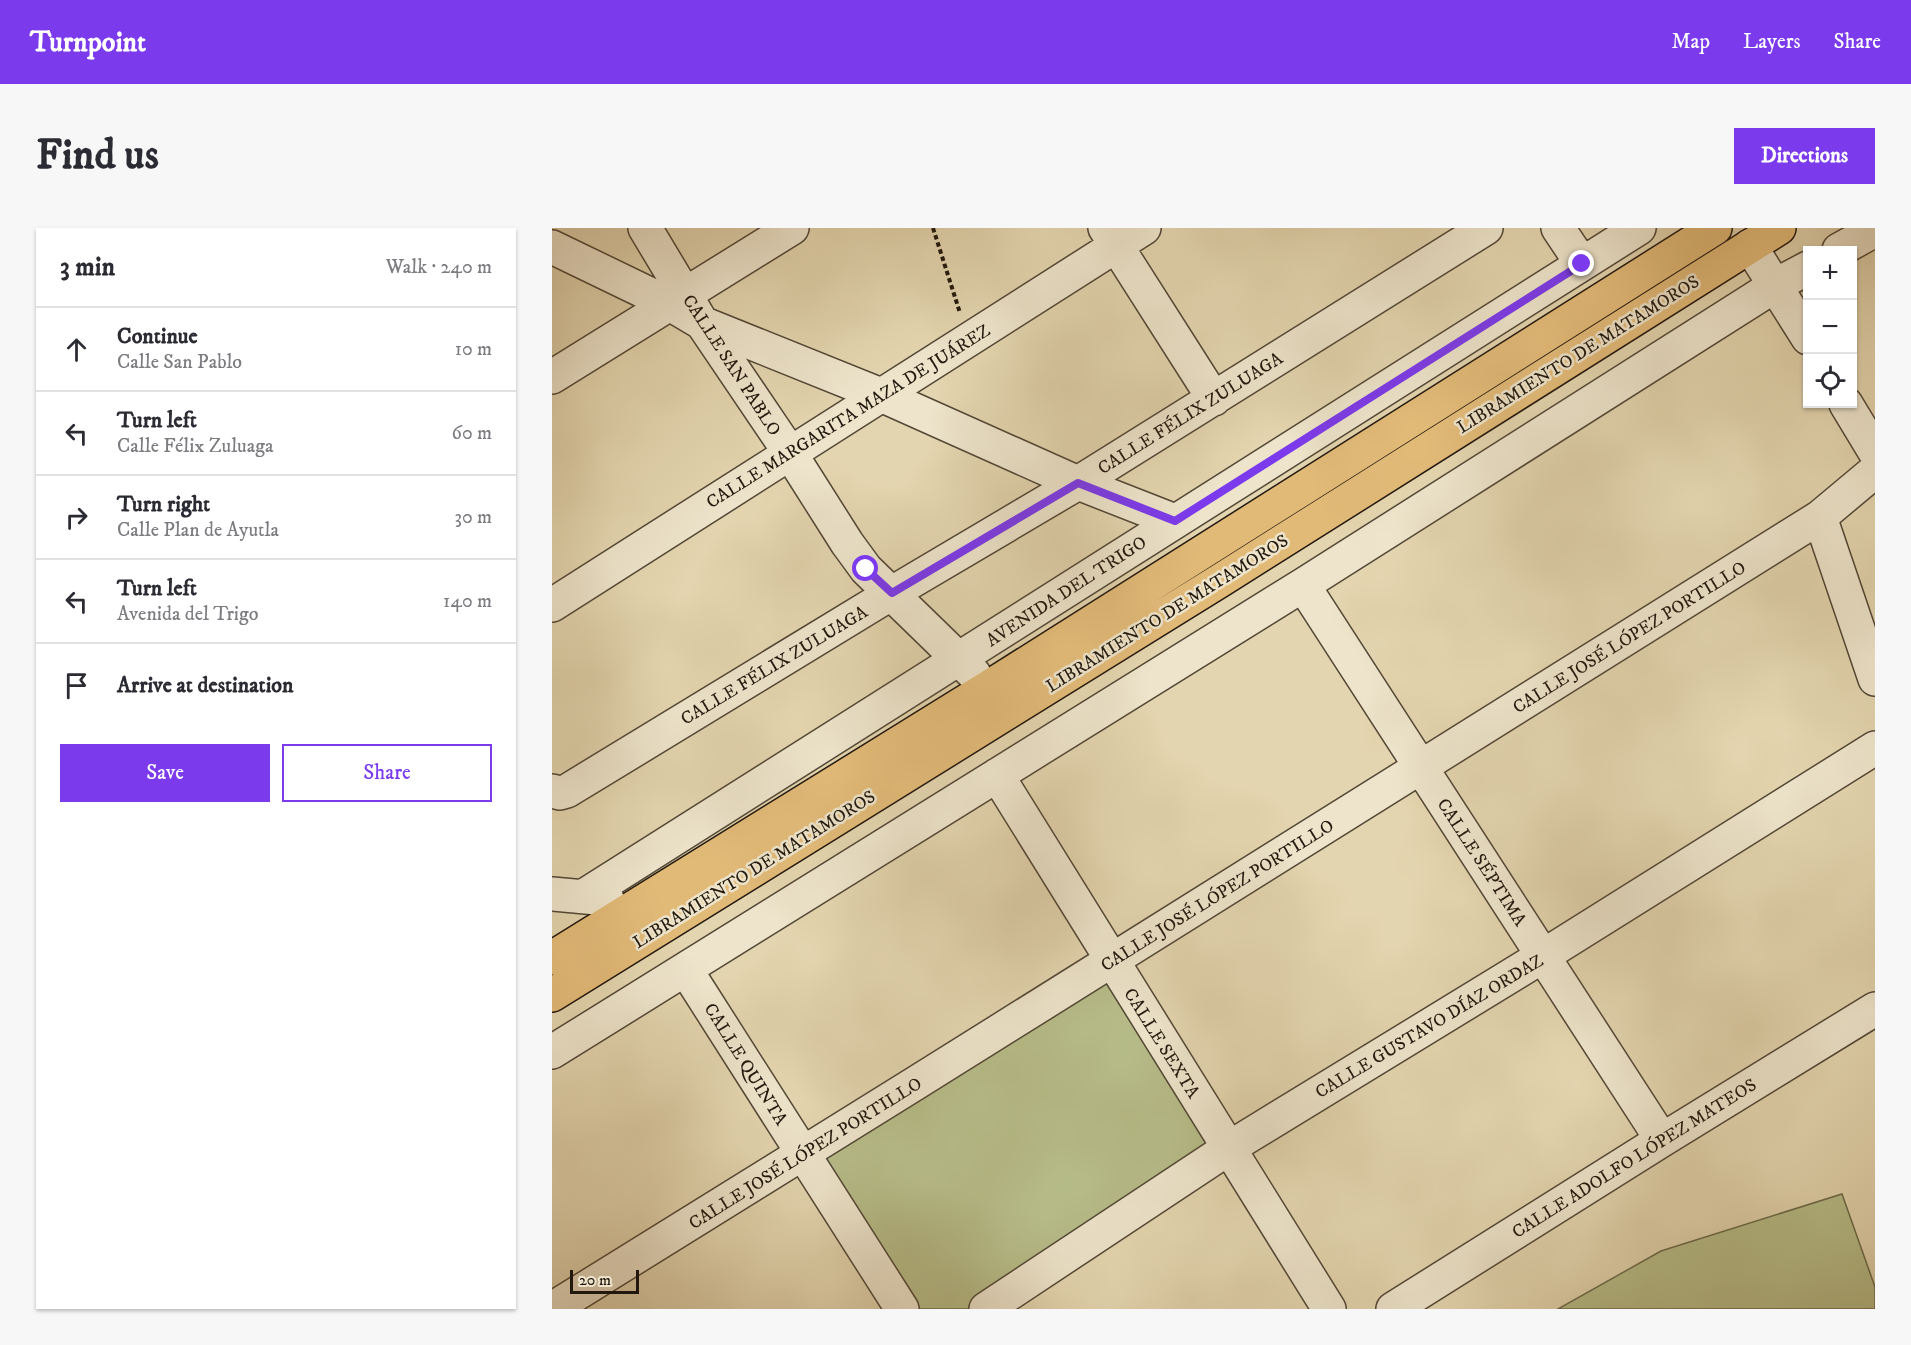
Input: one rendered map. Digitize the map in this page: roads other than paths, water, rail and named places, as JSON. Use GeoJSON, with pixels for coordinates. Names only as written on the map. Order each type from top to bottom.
{"type":"FeatureCollection","features":[{"type":"Feature","properties":{"kind":"highway"},"geometry":{"type":"LineString","coordinates":[[552,958],[989,687],[1715,228]]}},
{"type":"Feature","properties":{"kind":"highway","name":"LIBRAMIENTO DE MATAMOROS"},"geometry":{"type":"LineString","coordinates":[[552,994],[1211,586],[1779,228]]}},
{"type":"Feature","properties":{"kind":"street","name":"CALLE SAN PABLO"},"geometry":{"type":"LineString","coordinates":[[645,228],[678,299]]}},
{"type":"Feature","properties":{"kind":"street"},"geometry":{"type":"LineString","coordinates":[[552,377],[792,228]]}},
{"type":"Feature","properties":{"kind":"street","name":"CALLE MARGARITA MAZA DE JUÁREZ"},"geometry":{"type":"LineString","coordinates":[[552,605],[968,340],[1111,237],[1144,228]]}},
{"type":"Feature","properties":{"kind":"street","name":"CALLE FÉLIX ZULUAGA"},"geometry":{"type":"LineString","coordinates":[[552,790],[560,794],[567,791],[892,593],[1078,483],[1486,228]]}},
{"type":"Feature","properties":{"kind":"street"},"geometry":{"type":"LineString","coordinates":[[1558,228],[1582,264]]}},
{"type":"Feature","properties":{"kind":"street","name":"AVENIDA DEL TRIGO"},"geometry":{"type":"LineString","coordinates":[[584,896],[1640,228]]}},
{"type":"Feature","properties":{"kind":"street"},"geometry":{"type":"LineString","coordinates":[[1846,246],[1875,230]]}},
{"type":"Feature","properties":{"kind":"street"},"geometry":{"type":"LineString","coordinates":[[1111,237],[1214,399]]}},
{"type":"Feature","properties":{"kind":"street"},"geometry":{"type":"LineString","coordinates":[[1750,246],[1803,330]]}},
{"type":"Feature","properties":{"kind":"street"},"geometry":{"type":"LineString","coordinates":[[552,247],[678,299],[702,323],[881,395],[1078,483],[1175,521]]}},
{"type":"Feature","properties":{"kind":"street"},"geometry":{"type":"LineString","coordinates":[[552,1052],[998,776],[1776,285],[1803,271]]}},
{"type":"Feature","properties":{"kind":"street","name":"CALLE SAN PABLO"},"geometry":{"type":"LineString","coordinates":[[702,323],[866,569],[989,687]]}},
{"type":"Feature","properties":{"kind":"street"},"geometry":{"type":"LineString","coordinates":[[1848,408],[1875,452]]}},
{"type":"Feature","properties":{"kind":"street","name":"CALLE JOSÉ LÓPEZ PORTILLO"},"geometry":{"type":"LineString","coordinates":[[552,1309],[1112,962],[1820,517],[1875,471]]}},
{"type":"Feature","properties":{"kind":"street"},"geometry":{"type":"LineString","coordinates":[[1820,517],[1875,679]]}},
{"type":"Feature","properties":{"kind":"street","name":"CALLE SÉPTIMA"},"geometry":{"type":"LineString","coordinates":[[1303,585],[1662,1140]]}},
{"type":"Feature","properties":{"kind":"street","name":"CALLE GUSTAVO DÍAZ ORDAZ"},"geometry":{"type":"LineString","coordinates":[[986,1309],[1229,1148],[1543,956],[1875,748]]}},
{"type":"Feature","properties":{"kind":"street","name":"CALLE SEXTA"},"geometry":{"type":"LineString","coordinates":[[998,776],[1329,1309]]}},
{"type":"Feature","properties":{"kind":"street"},"geometry":{"type":"LineString","coordinates":[[552,894],[642,903]]}},
{"type":"Feature","properties":{"kind":"street","name":"CALLE QUINTA"},"geometry":{"type":"LineString","coordinates":[[686,970],[902,1309]]}},
{"type":"Feature","properties":{"kind":"street","name":"CALLE ADOLFO LÓPEZ MATEOS"},"geometry":{"type":"LineString","coordinates":[[1393,1309],[1875,1009]]}}]}
